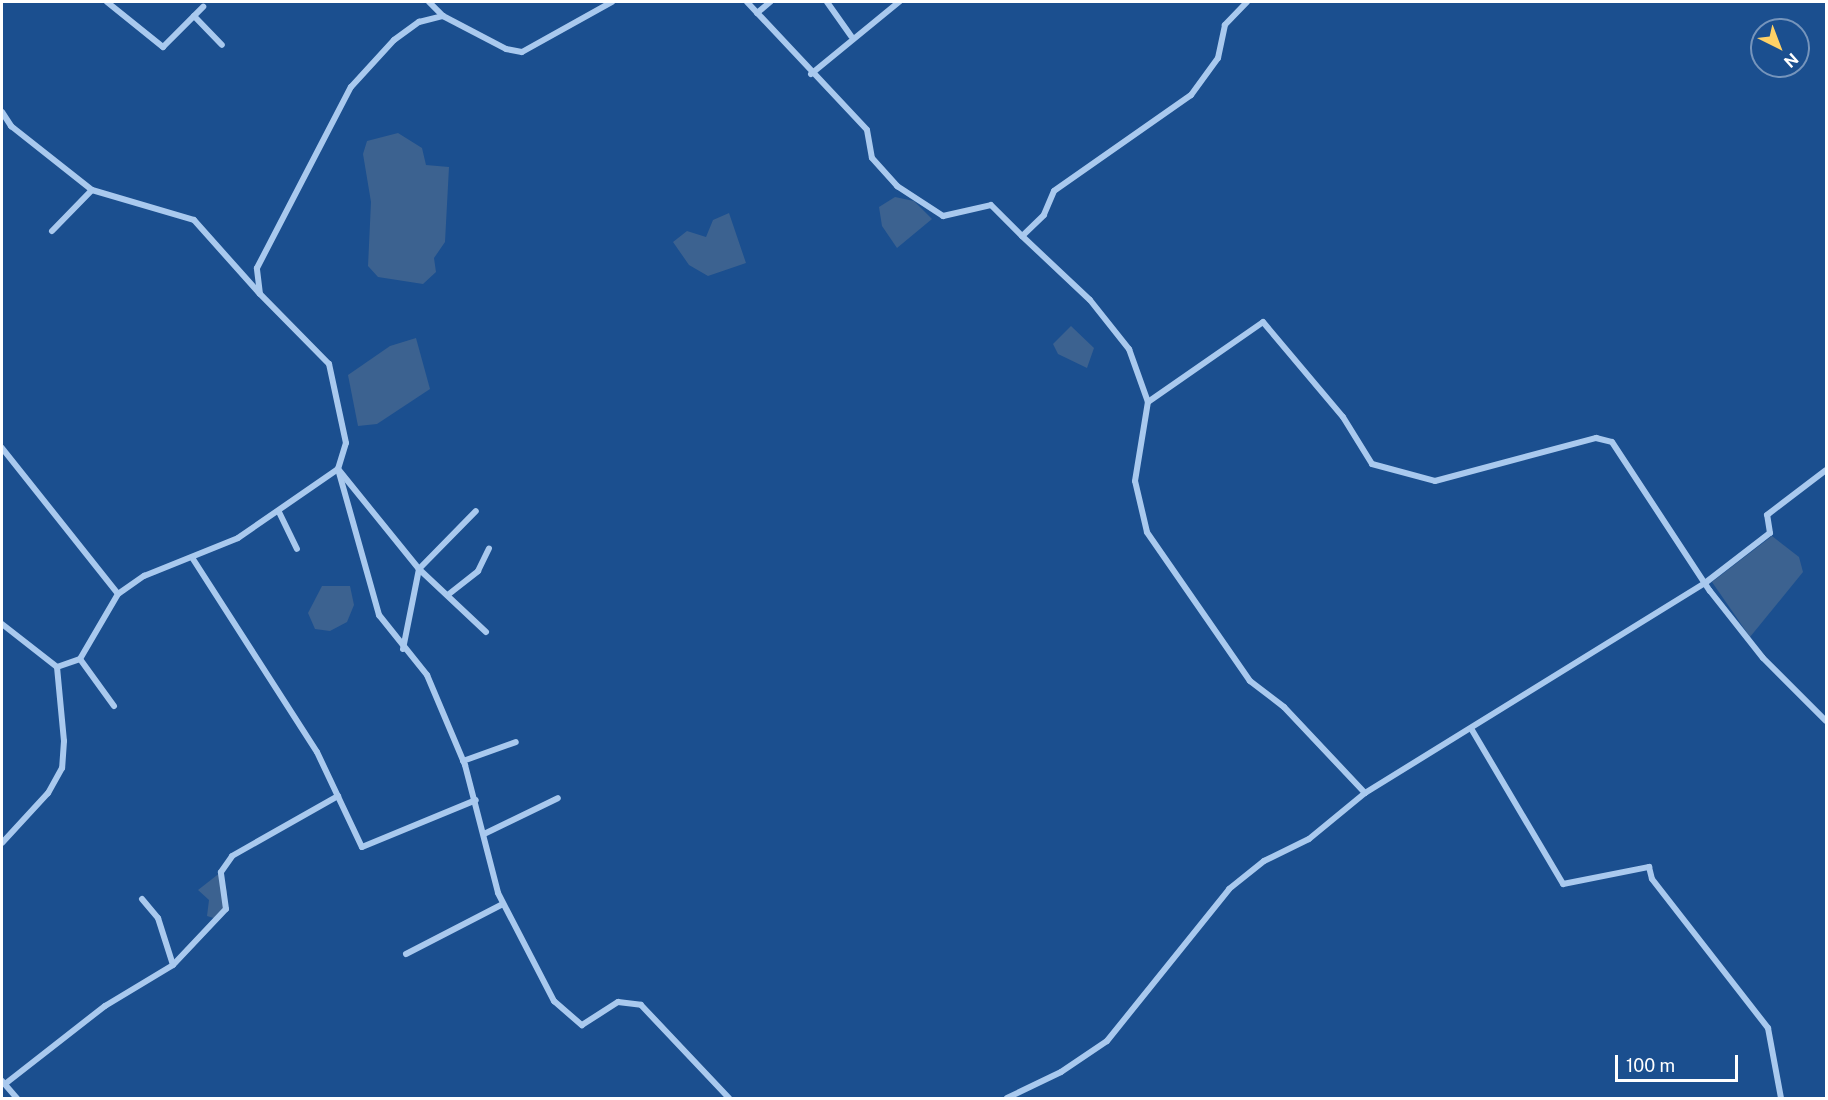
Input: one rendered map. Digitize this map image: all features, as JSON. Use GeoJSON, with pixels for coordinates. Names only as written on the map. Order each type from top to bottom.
{"type":"FeatureCollection","features":[{"type":"Feature","properties":{"kind":"street"},"geometry":{"type":"LineString","coordinates":[[107,2],[162,47],[203,7]]}},
{"type":"Feature","properties":{"kind":"street"},"geometry":{"type":"LineString","coordinates":[[429,2],[443,16],[496,45],[522,52],[603,4],[612,2]]}},
{"type":"Feature","properties":{"kind":"street"},"geometry":{"type":"LineString","coordinates":[[747,2],[811,74],[867,130],[872,158],[897,186],[943,216],[991,205],[1090,300],[1129,349],[1148,402],[1135,481],[1146,532],[1250,681],[1284,707],[1365,793]]}},
{"type":"Feature","properties":{"kind":"street"},"geometry":{"type":"LineString","coordinates":[[758,13],[771,2]]}},
{"type":"Feature","properties":{"kind":"street"},"geometry":{"type":"LineString","coordinates":[[827,2],[851,36]]}},
{"type":"Feature","properties":{"kind":"street"},"geometry":{"type":"LineString","coordinates":[[811,74],[899,2]]}},
{"type":"Feature","properties":{"kind":"street"},"geometry":{"type":"LineString","coordinates":[[1022,236],[1044,215],[1054,191],[1191,95],[1218,58],[1225,25],[1246,2]]}},
{"type":"Feature","properties":{"kind":"street"},"geometry":{"type":"LineString","coordinates":[[194,16],[222,45]]}},
{"type":"Feature","properties":{"kind":"street"},"geometry":{"type":"LineString","coordinates":[[260,294],[257,268],[351,87],[394,40],[418,22],[443,16]]}},
{"type":"Feature","properties":{"kind":"street"},"geometry":{"type":"LineString","coordinates":[[2,112],[11,126],[92,190],[194,220],[260,294],[329,364],[346,443],[338,469],[371,593],[404,649],[427,675],[463,761],[476,800],[503,904],[554,1001],[582,1025],[618,1002],[640,1005],[729,1098]]}},
{"type":"Feature","properties":{"kind":"street"},"geometry":{"type":"LineString","coordinates":[[52,231],[92,190]]}},
{"type":"Feature","properties":{"kind":"street"},"geometry":{"type":"LineString","coordinates":[[1148,402],[1263,322],[1343,417],[1372,464],[1435,481],[1596,438],[1612,442],[1705,584],[1763,658],[1827,721]]}},
{"type":"Feature","properties":{"kind":"street"},"geometry":{"type":"LineString","coordinates":[[2,448],[118,594]]}},
{"type":"Feature","properties":{"kind":"street"},"geometry":{"type":"LineString","coordinates":[[57,667],[80,659],[118,594],[144,576],[193,559],[279,512],[338,469]]}},
{"type":"Feature","properties":{"kind":"street"},"geometry":{"type":"LineString","coordinates":[[338,469],[419,569],[486,632]]}},
{"type":"Feature","properties":{"kind":"street"},"geometry":{"type":"LineString","coordinates":[[1007,1098],[1061,1072],[1107,1041],[1229,889],[1264,861],[1309,839],[1365,793],[1472,730],[1705,584],[1770,533],[1767,515],[1827,470]]}},
{"type":"Feature","properties":{"kind":"street"},"geometry":{"type":"LineString","coordinates":[[404,649],[419,569],[476,511]]}},
{"type":"Feature","properties":{"kind":"street"},"geometry":{"type":"LineString","coordinates":[[279,512],[297,549]]}},
{"type":"Feature","properties":{"kind":"street"},"geometry":{"type":"LineString","coordinates":[[448,594],[478,572],[489,548]]}},
{"type":"Feature","properties":{"kind":"street"},"geometry":{"type":"LineString","coordinates":[[193,559],[280,691],[338,796],[362,847],[476,800]]}},
{"type":"Feature","properties":{"kind":"street"},"geometry":{"type":"LineString","coordinates":[[2,624],[57,667],[62,768],[48,793],[2,843]]}},
{"type":"Feature","properties":{"kind":"street"},"geometry":{"type":"LineString","coordinates":[[80,659],[114,706]]}},
{"type":"Feature","properties":{"kind":"street"},"geometry":{"type":"LineString","coordinates":[[1472,730],[1563,884],[1649,867],[1652,879],[1768,1028],[1781,1098]]}},
{"type":"Feature","properties":{"kind":"street"},"geometry":{"type":"LineString","coordinates":[[463,761],[516,742]]}},
{"type":"Feature","properties":{"kind":"street"},"geometry":{"type":"LineString","coordinates":[[17,1098],[3,1082],[105,1006],[173,965],[226,909],[221,872],[232,856],[338,796]]}},
{"type":"Feature","properties":{"kind":"street"},"geometry":{"type":"LineString","coordinates":[[484,834],[558,798]]}},
{"type":"Feature","properties":{"kind":"street"},"geometry":{"type":"LineString","coordinates":[[142,899],[158,918],[173,965]]}},
{"type":"Feature","properties":{"kind":"street"},"geometry":{"type":"LineString","coordinates":[[406,954],[503,904]]}},
{"type":"Feature","properties":{"kind":"water"},"geometry":{"type":"Polygon","coordinates":[[[398,133],[422,148],[426,165],[449,167],[445,242],[434,258],[436,272],[423,284],[378,277],[368,266],[371,202],[363,154],[367,141],[398,133]]]}},
{"type":"Feature","properties":{"kind":"water"},"geometry":{"type":"Polygon","coordinates":[[[895,197],[914,201],[932,219],[897,248],[882,226],[879,207],[895,197]]]}},
{"type":"Feature","properties":{"kind":"water"},"geometry":{"type":"Polygon","coordinates":[[[729,213],[746,263],[708,276],[689,265],[673,242],[687,231],[706,237],[713,220],[729,213]]]}},
{"type":"Feature","properties":{"kind":"water"},"geometry":{"type":"Polygon","coordinates":[[[1071,326],[1094,348],[1087,368],[1058,354],[1053,344],[1071,326]]]}},
{"type":"Feature","properties":{"kind":"water"},"geometry":{"type":"Polygon","coordinates":[[[416,338],[430,389],[377,424],[358,426],[348,375],[390,346],[416,338]]]}},
{"type":"Feature","properties":{"kind":"water"},"geometry":{"type":"Polygon","coordinates":[[[1772,536],[1799,557],[1803,572],[1750,637],[1712,582],[1772,536]]]}},
{"type":"Feature","properties":{"kind":"water"},"geometry":{"type":"Polygon","coordinates":[[[322,586],[350,586],[354,605],[347,622],[330,631],[315,629],[308,613],[322,586]]]}},
{"type":"Feature","properties":{"kind":"water"},"geometry":{"type":"Polygon","coordinates":[[[221,872],[227,892],[220,920],[207,916],[209,900],[198,890],[221,872]]]}}]}
